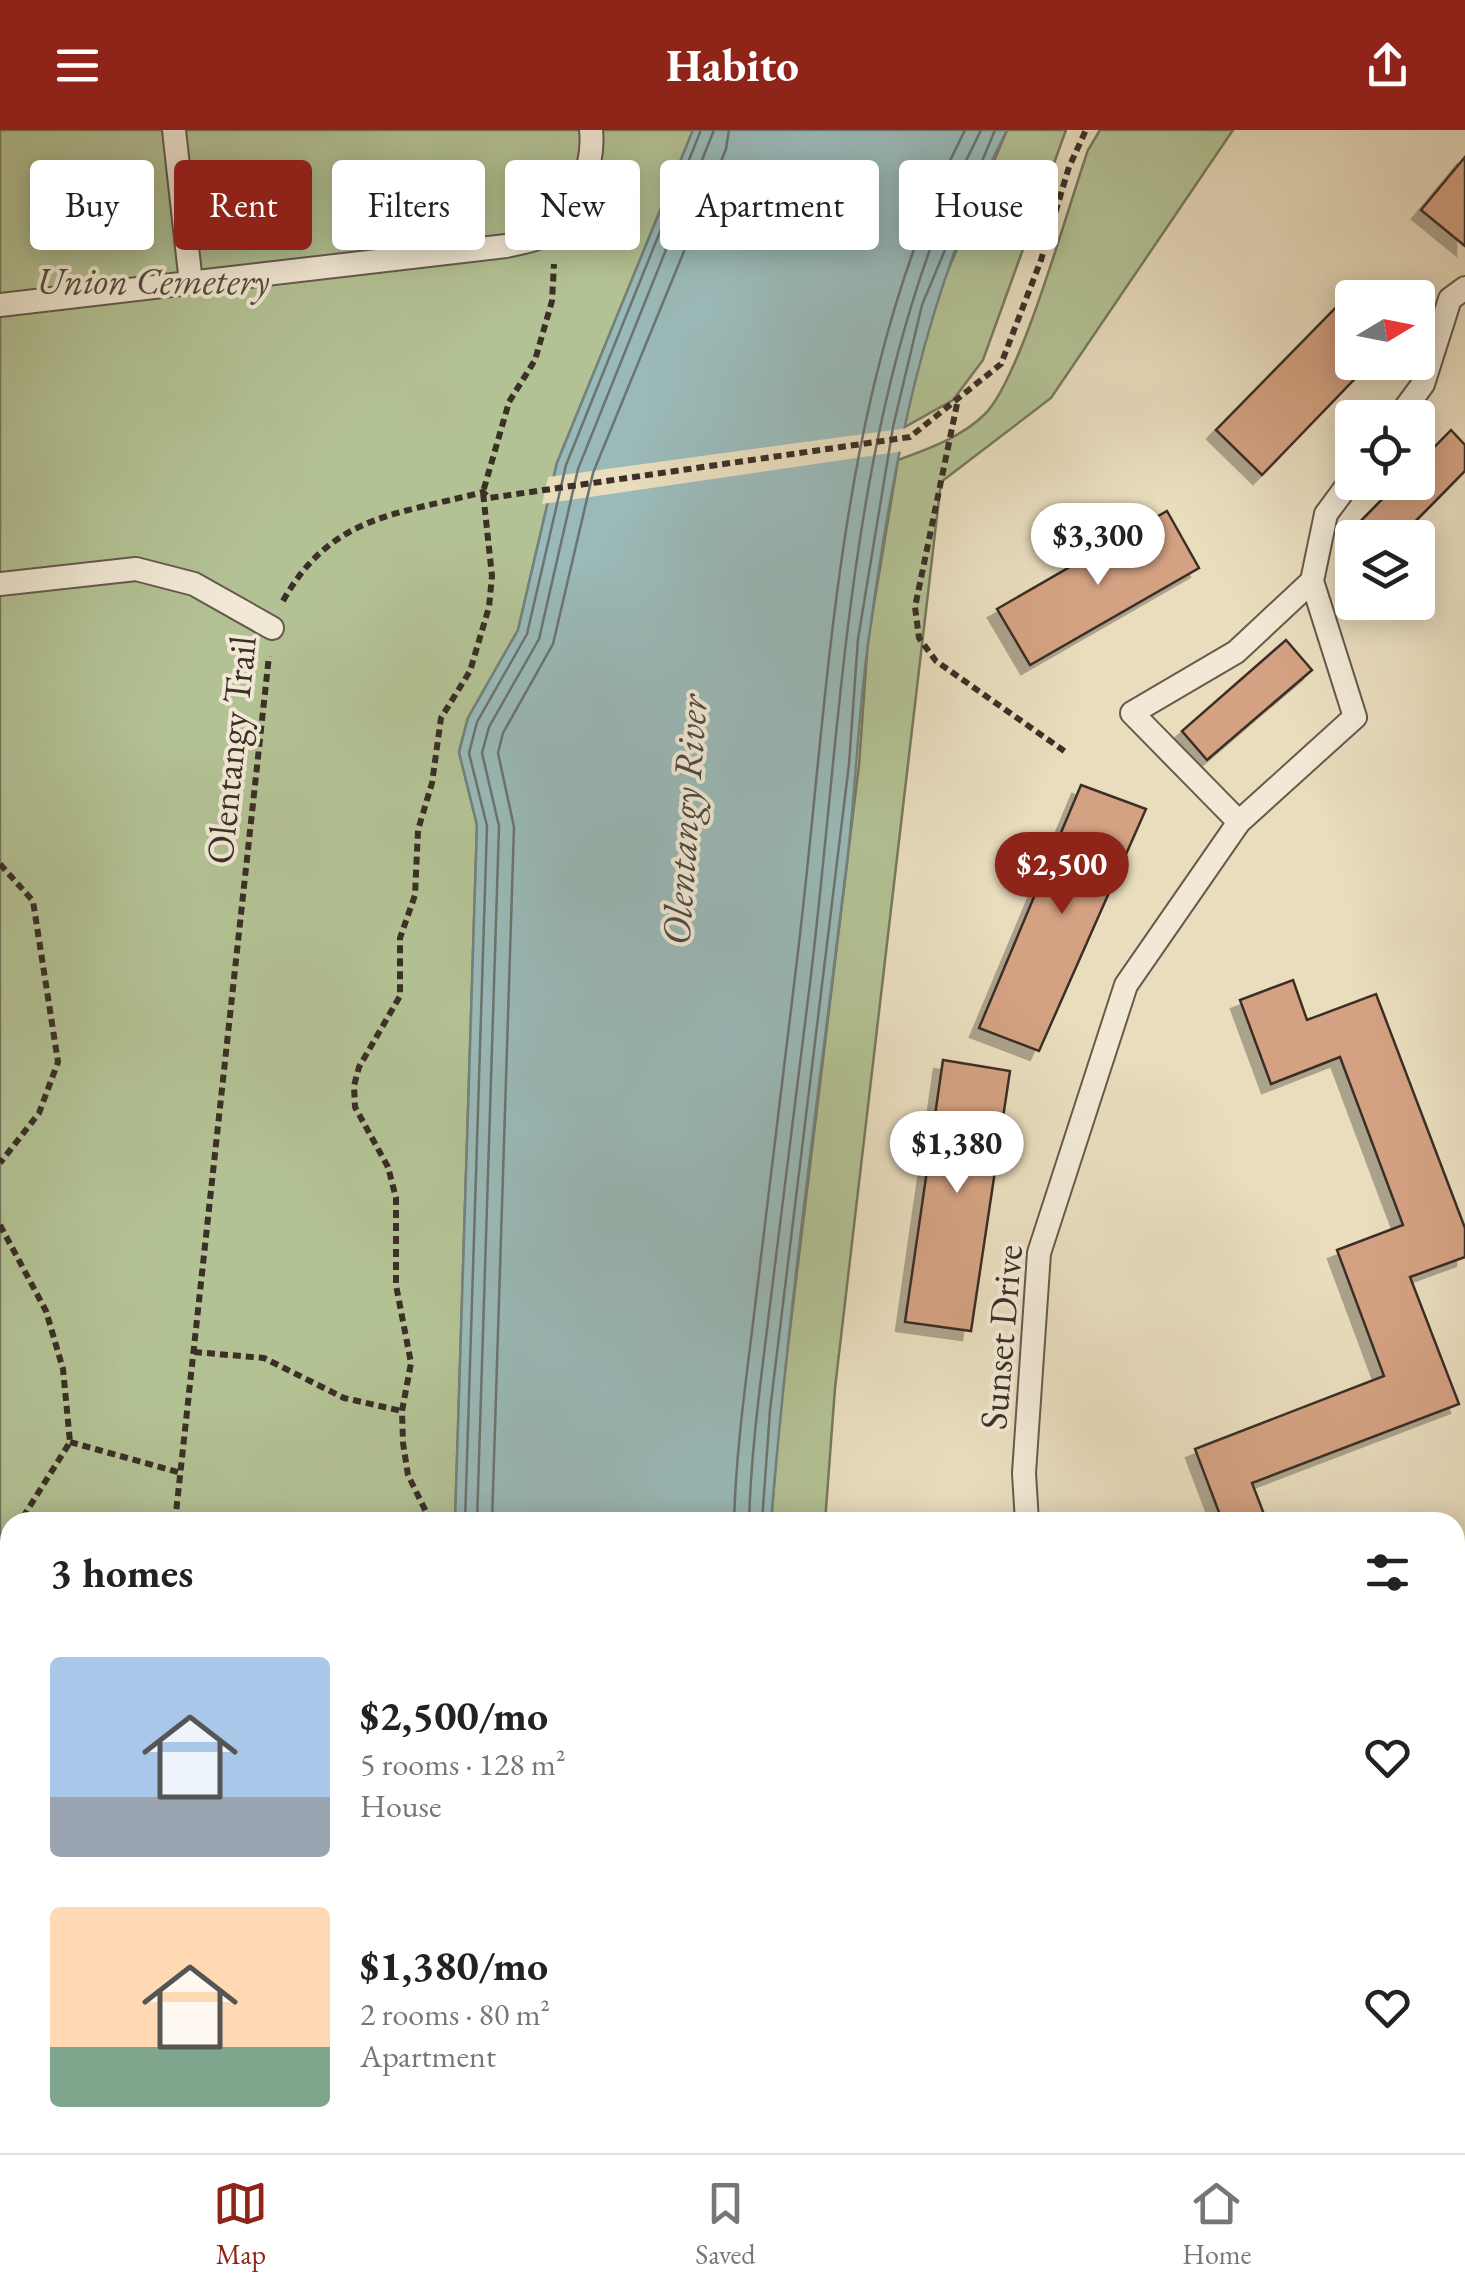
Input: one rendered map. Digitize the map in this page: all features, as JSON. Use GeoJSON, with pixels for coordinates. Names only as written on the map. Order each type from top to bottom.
{"type":"FeatureCollection","features":[{"type":"Feature","properties":{"kind":"lane"},"geometry":{"type":"LineString","coordinates":[[174,130],[191,282]]}},
{"type":"Feature","properties":{"kind":"lane"},"geometry":{"type":"LineString","coordinates":[[588,160],[592,130]]}},
{"type":"Feature","properties":{"kind":"lane"},"geometry":{"type":"LineString","coordinates":[[0,304],[505,246]]}},
{"type":"Feature","properties":{"kind":"lane"},"geometry":{"type":"LineString","coordinates":[[1411,400],[1422,384],[1450,298],[1465,288]]}},
{"type":"Feature","properties":{"kind":"lane"},"geometry":{"type":"LineString","coordinates":[[1239,822],[1132,713],[1236,652],[1312,581],[1326,514],[1336,500]]}},
{"type":"Feature","properties":{"kind":"lane"},"geometry":{"type":"LineString","coordinates":[[0,584],[136,569],[194,584],[272,628]]}},
{"type":"Feature","properties":{"kind":"lane","name":"Sunset Drive"},"geometry":{"type":"LineString","coordinates":[[1026,1512],[1024,1473],[1039,1253],[1126,985],[1239,822],[1355,718],[1312,581]]}},
{"type":"Feature","properties":{"kind":"path","name":"Olentangy Trail"},"geometry":{"type":"LineString","coordinates":[[176,1512],[272,628],[298,574],[324,546],[361,524],[482,492],[489,498],[910,437],[1001,364],[1040,260],[1069,166],[1086,130]]}},
{"type":"Feature","properties":{"kind":"path"},"geometry":{"type":"LineString","coordinates":[[426,1512],[408,1475],[402,1411],[411,1363],[396,1285],[396,1198],[388,1167],[355,1107],[354,1086],[359,1067],[400,996],[400,938],[415,894],[418,830],[432,783],[441,718],[482,645],[492,576],[482,492],[509,402],[535,360],[552,301],[554,257],[551,250]]}},
{"type":"Feature","properties":{"kind":"path"},"geometry":{"type":"LineString","coordinates":[[957,403],[916,608],[919,638],[936,661],[1067,752]]}},
{"type":"Feature","properties":{"kind":"path"},"geometry":{"type":"LineString","coordinates":[[0,864],[33,901],[58,1062],[38,1113],[0,1164]]}},
{"type":"Feature","properties":{"kind":"path"},"geometry":{"type":"LineString","coordinates":[[0,1225],[46,1310],[63,1370],[70,1442],[26,1512]]}},
{"type":"Feature","properties":{"kind":"path"},"geometry":{"type":"LineString","coordinates":[[194,1352],[264,1358],[344,1398],[402,1411]]}},
{"type":"Feature","properties":{"kind":"path"},"geometry":{"type":"LineString","coordinates":[[70,1442],[180,1474]]}},
{"type":"Feature","properties":{"kind":"green space","name":"Union Cemetery"},"geometry":{"type":"Polygon","coordinates":[[[0,130],[693,130],[681,160],[660,160],[660,211],[557,463],[518,630],[468,718],[459,752],[477,825],[455,1512],[0,1512],[0,130]]]}},
{"type":"Feature","properties":{"kind":"green space"},"geometry":{"type":"Polygon","coordinates":[[[1007,130],[1066,130],[1055,160],[994,160],[1007,130]]]}},
{"type":"Feature","properties":{"kind":"green space"},"geometry":{"type":"Polygon","coordinates":[[[1100,130],[1233,130],[1051,398],[941,482],[835,1388],[826,1512],[772,1512],[780,1411],[859,765],[868,640],[898,460],[966,429],[985,414],[999,395],[1028,330],[1088,150],[1100,130]]]}},
{"type":"Feature","properties":{"kind":"green space"},"geometry":{"type":"Polygon","coordinates":[[[956,250],[1023,250],[983,360],[953,400],[903,428],[932,308],[956,250]]]}},
{"type":"Feature","properties":{"kind":"water","name":"Olentangy River"},"geometry":{"type":"Polygon","coordinates":[[[693,130],[1007,130],[993,160],[899,160],[899,250],[955,250],[916,378],[878,571],[772,1512],[455,1512],[477,825],[459,752],[468,718],[518,630],[557,463],[660,211],[660,250],[879,250],[879,160],[681,160],[693,130]]]}},
{"type":"Feature","properties":{"kind":"pier"},"geometry":{"type":"Polygon","coordinates":[[[908,428],[904,451],[542,504],[548,477],[908,428]]]}},
{"type":"Feature","properties":{"kind":"building"},"geometry":{"type":"Polygon","coordinates":[[[1465,157],[1465,246],[1421,210],[1465,157]]]}},
{"type":"Feature","properties":{"kind":"building"},"geometry":{"type":"Polygon","coordinates":[[[1335,308],[1335,380],[1354,380],[1262,475],[1216,430],[1335,308]]]}},
{"type":"Feature","properties":{"kind":"building"},"geometry":{"type":"Polygon","coordinates":[[[1451,430],[1465,445],[1465,471],[1417,520],[1362,520],[1381,500],[1435,500],[1435,446],[1451,430]]]}},
{"type":"Feature","properties":{"kind":"building"},"geometry":{"type":"Polygon","coordinates":[[[1167,511],[1199,568],[1030,665],[997,609],[1167,511]]]}},
{"type":"Feature","properties":{"kind":"building"},"geometry":{"type":"Polygon","coordinates":[[[1286,640],[1312,670],[1207,760],[1182,731],[1286,640]]]}},
{"type":"Feature","properties":{"kind":"building"},"geometry":{"type":"Polygon","coordinates":[[[1081,785],[1146,809],[1039,1051],[979,1028],[1081,785]]]}},
{"type":"Feature","properties":{"kind":"building"},"geometry":{"type":"Polygon","coordinates":[[[1293,980],[1307,1020],[1376,994],[1465,1228],[1465,1257],[1410,1277],[1459,1404],[1252,1483],[1263,1512],[1219,1512],[1195,1449],[1384,1376],[1337,1250],[1403,1225],[1340,1057],[1271,1084],[1240,1000],[1293,980]]]}},
{"type":"Feature","properties":{"kind":"building"},"geometry":{"type":"Polygon","coordinates":[[[943,1060],[1010,1071],[971,1331],[905,1322],[943,1060]]]}}]}
